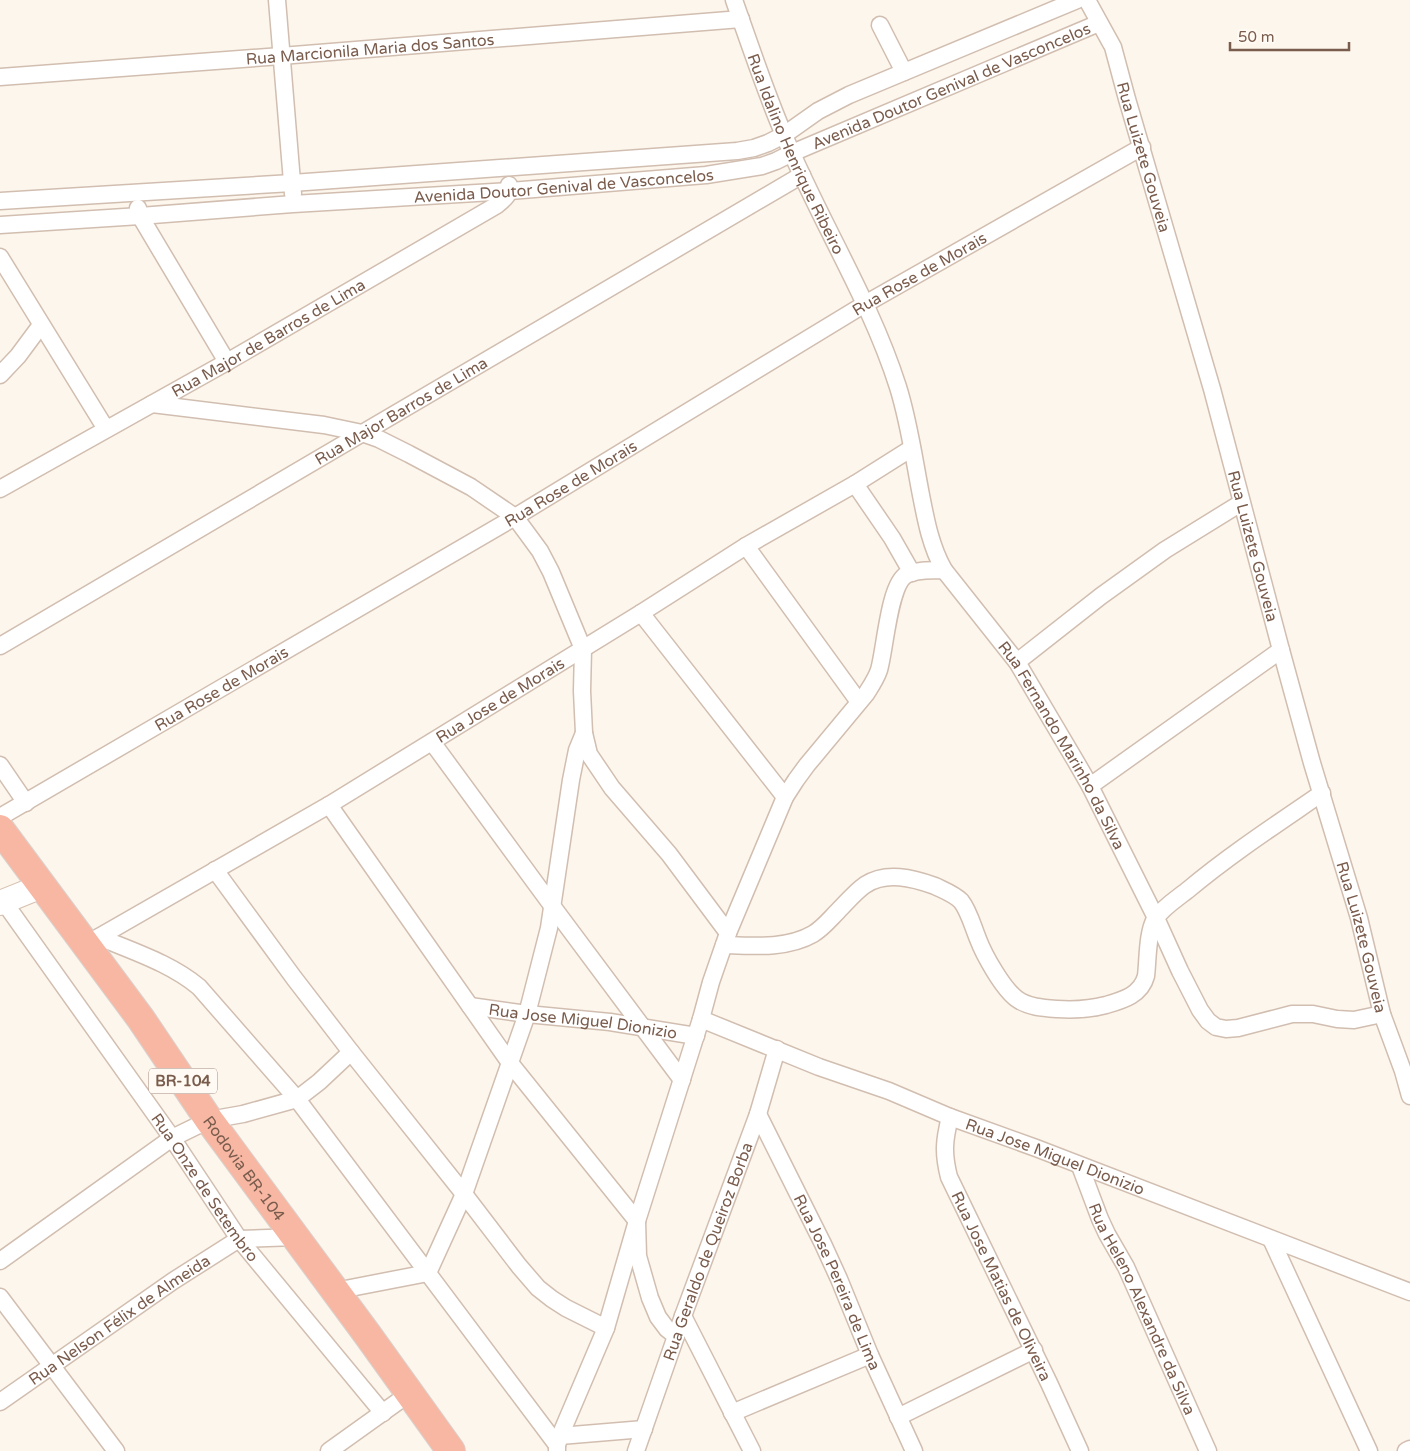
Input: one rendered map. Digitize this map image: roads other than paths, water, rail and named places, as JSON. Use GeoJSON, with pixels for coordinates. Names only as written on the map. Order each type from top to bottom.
{"type":"FeatureCollection","features":[{"type":"Feature","properties":{"kind":"highway","name":"Rodovia BR-104"},"geometry":{"type":"LineString","coordinates":[[0,829],[42,886],[92,941],[141,1019],[209,1120],[410,1393]]}},
{"type":"Feature","properties":{"kind":"highway","name":"BR-104"},"geometry":{"type":"LineString","coordinates":[[410,1393],[451,1451]]}},
{"type":"Feature","properties":{"kind":"street"},"geometry":{"type":"LineString","coordinates":[[277,0],[294,204]]}},
{"type":"Feature","properties":{"kind":"street","name":"Rua Idalino Henrique Ribeiro"},"geometry":{"type":"LineString","coordinates":[[734,0],[784,136],[865,304]]}},
{"type":"Feature","properties":{"kind":"street","name":"Avenida Doutor Genival de Vasconcelos"},"geometry":{"type":"LineString","coordinates":[[0,201],[292,183],[737,151],[754,148],[784,136],[818,111],[849,95],[1077,0]]}},
{"type":"Feature","properties":{"kind":"street","name":"Rua Luizete Gouveia"},"geometry":{"type":"LineString","coordinates":[[1088,0],[1113,47],[1212,389],[1280,650],[1359,918],[1382,1014],[1404,1071],[1410,1096]]}},
{"type":"Feature","properties":{"kind":"street","name":"Rua Marcionila Maria dos Santos"},"geometry":{"type":"LineString","coordinates":[[0,77],[741,19]]}},
{"type":"Feature","properties":{"kind":"street","name":"Avenida Doutor Genival de Vasconcelos"},"geometry":{"type":"LineString","coordinates":[[0,225],[510,191],[733,172],[776,161],[1099,23]]}},
{"type":"Feature","properties":{"kind":"street"},"geometry":{"type":"LineString","coordinates":[[880,25],[904,72]]}},
{"type":"Feature","properties":{"kind":"street","name":"Rua Rose de Morais"},"geometry":{"type":"LineString","coordinates":[[0,817],[515,518],[865,304],[1142,148]]}},
{"type":"Feature","properties":{"kind":"street"},"geometry":{"type":"LineString","coordinates":[[508,167],[510,191]]}},
{"type":"Feature","properties":{"kind":"street","name":"Rua Major Barros de Lima"},"geometry":{"type":"LineString","coordinates":[[0,646],[802,175]]}},
{"type":"Feature","properties":{"kind":"street","name":"Rua Major de Barros de Lima"},"geometry":{"type":"LineString","coordinates":[[0,489],[227,362],[497,204],[510,191]]}},
{"type":"Feature","properties":{"kind":"street"},"geometry":{"type":"LineString","coordinates":[[136,192],[140,216],[227,362]]}},
{"type":"Feature","properties":{"kind":"street"},"geometry":{"type":"LineString","coordinates":[[0,257],[106,429]]}},
{"type":"Feature","properties":{"kind":"street","name":"Rua Fernando Marinho da Silva"},"geometry":{"type":"LineString","coordinates":[[865,304],[898,387],[930,538],[940,562],[944,570],[1017,662],[1090,786],[1156,918],[1180,971],[1200,1010],[1208,1021],[1216,1027],[1226,1030],[1292,1014],[1313,1014],[1354,1020],[1382,1014]]}},
{"type":"Feature","properties":{"kind":"street"},"geometry":{"type":"LineString","coordinates":[[0,375],[18,356],[41,325]]}},
{"type":"Feature","properties":{"kind":"street"},"geometry":{"type":"LineString","coordinates":[[152,404],[324,425],[362,433],[409,454],[471,487],[515,518],[528,534],[551,572],[583,648],[582,691],[584,733],[589,754],[602,775],[669,854],[726,939],[775,945],[799,940],[822,928],[855,893],[867,884],[881,878],[902,877],[934,886],[946,891],[960,901],[985,955],[1016,999],[1029,1005],[1044,1008],[1103,1006],[1125,999],[1142,986],[1146,976],[1150,933],[1156,918],[1171,903],[1251,841],[1322,793]]}},
{"type":"Feature","properties":{"kind":"street","name":"Rua Jose de Morais"},"geometry":{"type":"LineString","coordinates":[[92,941],[329,805],[641,613],[746,546],[855,484],[912,448]]}},
{"type":"Feature","properties":{"kind":"street"},"geometry":{"type":"LineString","coordinates":[[855,484],[892,538],[912,573]]}},
{"type":"Feature","properties":{"kind":"street"},"geometry":{"type":"LineString","coordinates":[[1017,662],[1101,596],[1165,550],[1241,502]]}},
{"type":"Feature","properties":{"kind":"street"},"geometry":{"type":"LineString","coordinates":[[746,546],[859,702]]}},
{"type":"Feature","properties":{"kind":"street"},"geometry":{"type":"LineString","coordinates":[[558,1444],[606,1328],[636,1221],[726,939],[785,797],[807,765],[874,682],[891,610],[900,583],[905,576],[912,573],[944,570]]}},
{"type":"Feature","properties":{"kind":"street"},"geometry":{"type":"LineString","coordinates":[[641,613],[785,797]]}},
{"type":"Feature","properties":{"kind":"street"},"geometry":{"type":"LineString","coordinates":[[1090,786],[1280,650]]}},
{"type":"Feature","properties":{"kind":"street"},"geometry":{"type":"LineString","coordinates":[[428,1272],[464,1194],[527,1014],[549,928],[571,780],[577,750],[584,733]]}},
{"type":"Feature","properties":{"kind":"street"},"geometry":{"type":"LineString","coordinates":[[432,742],[682,1080]]}},
{"type":"Feature","properties":{"kind":"street"},"geometry":{"type":"LineString","coordinates":[[0,765],[26,803]]}},
{"type":"Feature","properties":{"kind":"street"},"geometry":{"type":"LineString","coordinates":[[329,805],[510,1063],[636,1221],[638,1256],[650,1298],[658,1317],[676,1336]]}},
{"type":"Feature","properties":{"kind":"street"},"geometry":{"type":"LineString","coordinates":[[215,870],[350,1052],[519,1266],[538,1288],[566,1308],[606,1328]]}},
{"type":"Feature","properties":{"kind":"street"},"geometry":{"type":"LineString","coordinates":[[2,903],[42,886]]}},
{"type":"Feature","properties":{"kind":"street","name":"Rua Onze de Setembro"},"geometry":{"type":"LineString","coordinates":[[2,903],[172,1138],[239,1239],[383,1413]]}},
{"type":"Feature","properties":{"kind":"street"},"geometry":{"type":"LineString","coordinates":[[92,941],[170,967],[199,987],[297,1099],[558,1444]]}},
{"type":"Feature","properties":{"kind":"street","name":"Rua Jose Miguel Dionizio"},"geometry":{"type":"LineString","coordinates":[[470,1006],[575,1018],[696,1036]]}},
{"type":"Feature","properties":{"kind":"street","name":"Rua Jose Miguel Dionizio"},"geometry":{"type":"LineString","coordinates":[[701,1019],[819,1067],[890,1091],[950,1117],[1036,1148],[1410,1292]]}},
{"type":"Feature","properties":{"kind":"street","name":"Rua Geraldo de Queiroz Borba"},"geometry":{"type":"LineString","coordinates":[[636,1451],[683,1316],[758,1114],[777,1049]]}},
{"type":"Feature","properties":{"kind":"street"},"geometry":{"type":"LineString","coordinates":[[0,1261],[172,1138],[209,1120],[243,1114],[297,1099],[319,1082],[350,1052]]}},
{"type":"Feature","properties":{"kind":"street","name":"Rua Jose Pereira de Lima"},"geometry":{"type":"LineString","coordinates":[[758,1114],[831,1261],[870,1355],[914,1451]]}},
{"type":"Feature","properties":{"kind":"street","name":"Rua Jose Matias de Oliveira"},"geometry":{"type":"LineString","coordinates":[[950,1117],[944,1148],[949,1177],[1034,1350],[1080,1451]]}},
{"type":"Feature","properties":{"kind":"street","name":"Rua Heleno Alexandre da Silva"},"geometry":{"type":"LineString","coordinates":[[1080,1166],[1100,1219],[1126,1267],[1208,1451]]}},
{"type":"Feature","properties":{"kind":"street"},"geometry":{"type":"LineString","coordinates":[[239,1239],[296,1238]]}},
{"type":"Feature","properties":{"kind":"street"},"geometry":{"type":"LineString","coordinates":[[1271,1238],[1369,1451]]}},
{"type":"Feature","properties":{"kind":"street","name":"Rua Nelson Félix de Almeida"},"geometry":{"type":"LineString","coordinates":[[0,1402],[173,1281],[239,1239]]}},
{"type":"Feature","properties":{"kind":"street"},"geometry":{"type":"LineString","coordinates":[[335,1291],[428,1272]]}},
{"type":"Feature","properties":{"kind":"street"},"geometry":{"type":"LineString","coordinates":[[0,1297],[116,1451]]}},
{"type":"Feature","properties":{"kind":"street"},"geometry":{"type":"LineString","coordinates":[[683,1316],[752,1451]]}},
{"type":"Feature","properties":{"kind":"street"},"geometry":{"type":"LineString","coordinates":[[898,1417],[1034,1350]]}},
{"type":"Feature","properties":{"kind":"street"},"geometry":{"type":"LineString","coordinates":[[732,1412],[870,1355]]}},
{"type":"Feature","properties":{"kind":"street"},"geometry":{"type":"LineString","coordinates":[[329,1451],[410,1393]]}},
{"type":"Feature","properties":{"kind":"street"},"geometry":{"type":"LineString","coordinates":[[558,1444],[644,1429]]}},
{"type":"Feature","properties":{"kind":"street"},"geometry":{"type":"LineString","coordinates":[[1406,1451],[1410,1449]]}}]}
